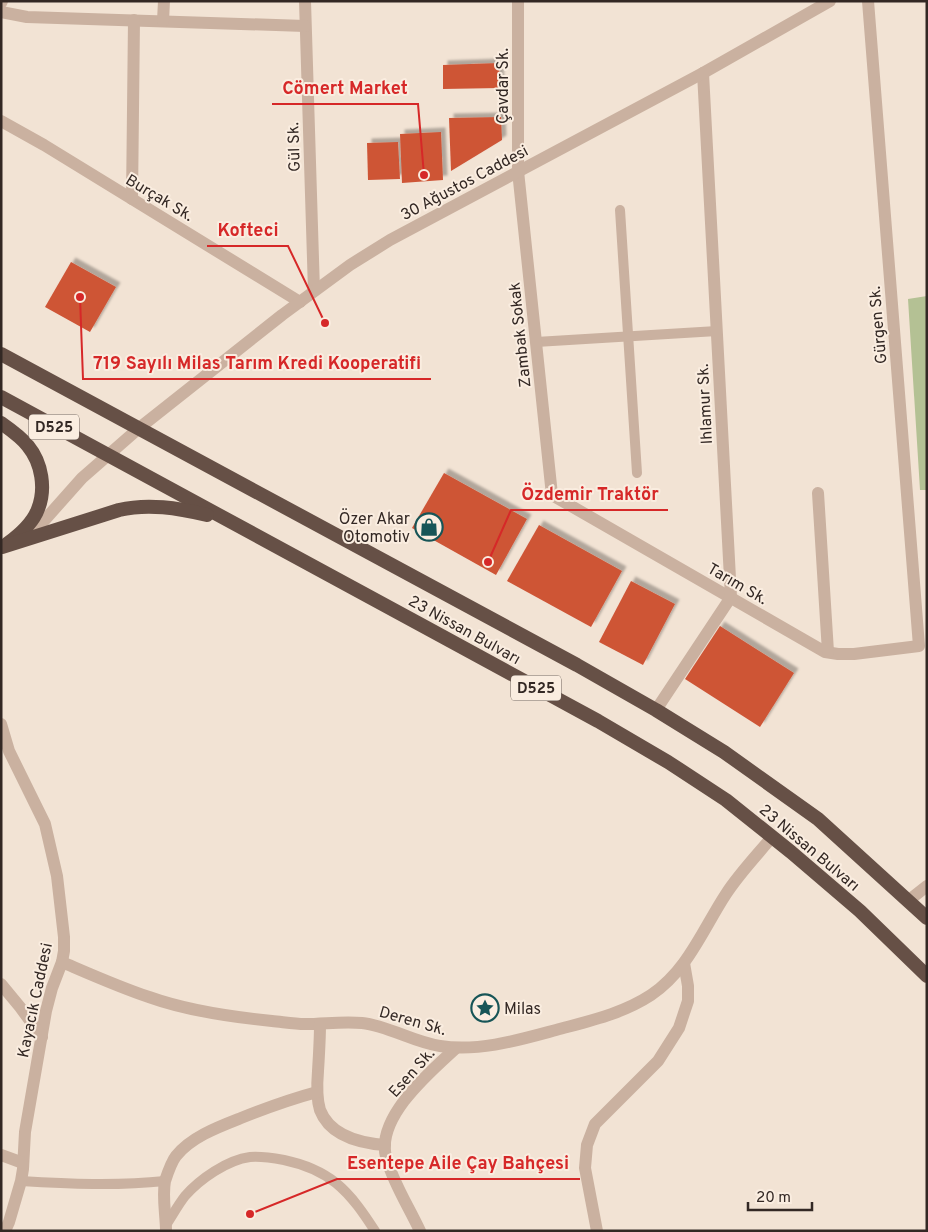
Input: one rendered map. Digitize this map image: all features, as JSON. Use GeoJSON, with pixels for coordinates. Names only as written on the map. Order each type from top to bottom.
{"type":"FeatureCollection","features":[{"type":"Feature","properties":{"kind":"highway","name":"D525"},"geometry":{"type":"LineString","coordinates":[[1,354],[138,428]]}},
{"type":"Feature","properties":{"kind":"highway","name":"D525"},"geometry":{"type":"LineString","coordinates":[[1,397],[107,455]]}},
{"type":"Feature","properties":{"kind":"highway"},"geometry":{"type":"LineString","coordinates":[[1,423],[21,438],[29,447],[40,470],[42,482],[38,510],[26,527],[2,548]]}},
{"type":"Feature","properties":{"kind":"highway","name":"23 Nissan Bulvarı"},"geometry":{"type":"LineString","coordinates":[[138,428],[568,660],[656,710],[724,752],[818,819],[927,918]]}},
{"type":"Feature","properties":{"kind":"highway","name":"23 Nissan Bulvarı"},"geometry":{"type":"LineString","coordinates":[[107,455],[563,702],[668,762],[726,800],[772,837],[860,912],[927,976]]}},
{"type":"Feature","properties":{"kind":"highway"},"geometry":{"type":"LineString","coordinates":[[2,548],[132,507],[160,507],[224,519]]}},
{"type":"Feature","properties":{"kind":"street"},"geometry":{"type":"LineString","coordinates":[[163,21],[164,1]]}},
{"type":"Feature","properties":{"kind":"street","name":"Gül Sk."},"geometry":{"type":"LineString","coordinates":[[305,1],[314,291]]}},
{"type":"Feature","properties":{"kind":"street","name":"Çavdar Sk."},"geometry":{"type":"LineString","coordinates":[[518,1],[518,171]]}},
{"type":"Feature","properties":{"kind":"street","name":"30 Ağustos Caddesi"},"geometry":{"type":"LineString","coordinates":[[2,548],[29,534],[42,523],[82,478],[138,428],[256,335],[350,265],[390,240],[703,73],[830,1]]}},
{"type":"Feature","properties":{"kind":"street","name":"Gürgen Sk."},"geometry":{"type":"LineString","coordinates":[[868,1],[919,646]]}},
{"type":"Feature","properties":{"kind":"street"},"geometry":{"type":"LineString","coordinates":[[1,12],[27,17],[305,26]]}},
{"type":"Feature","properties":{"kind":"street"},"geometry":{"type":"LineString","coordinates":[[132,199],[134,20]]}},
{"type":"Feature","properties":{"kind":"street","name":"Ihlamur Sk."},"geometry":{"type":"LineString","coordinates":[[703,73],[731,598]]}},
{"type":"Feature","properties":{"kind":"street","name":"Burçak Sk."},"geometry":{"type":"LineString","coordinates":[[1,121],[44,145],[300,302]]}},
{"type":"Feature","properties":{"kind":"street","name":"Zambak Sokak"},"geometry":{"type":"LineString","coordinates":[[518,171],[552,495]]}},
{"type":"Feature","properties":{"kind":"street"},"geometry":{"type":"LineString","coordinates":[[818,493],[828,652]]}},
{"type":"Feature","properties":{"kind":"street","name":"Tarım Sk."},"geometry":{"type":"LineString","coordinates":[[552,495],[825,652],[854,654],[919,646]]}},
{"type":"Feature","properties":{"kind":"street"},"geometry":{"type":"LineString","coordinates":[[656,710],[731,598]]}},
{"type":"Feature","properties":{"kind":"street","name":"Kayacık Caddesi"},"geometry":{"type":"LineString","coordinates":[[1,724],[9,751],[45,824],[57,876],[62,913],[64,951],[46,1011],[26,1132],[21,1181],[9,1222],[4,1231]]}},
{"type":"Feature","properties":{"kind":"street","name":"Deren Sk."},"geometry":{"type":"LineString","coordinates":[[62,962],[148,997],[222,1015],[305,1024],[363,1023],[387,1028],[436,1046],[456,1048],[504,1042],[606,1017],[652,994],[676,974],[693,950],[726,893],[772,837]]}},
{"type":"Feature","properties":{"kind":"street"},"geometry":{"type":"LineString","coordinates":[[908,901],[927,886]]}},
{"type":"Feature","properties":{"kind":"street"},"geometry":{"type":"LineString","coordinates":[[597,1231],[585,1168],[587,1145],[595,1124],[658,1061],[679,1028],[688,1001],[688,986],[684,963]]}},
{"type":"Feature","properties":{"kind":"street"},"geometry":{"type":"LineString","coordinates":[[1,984],[42,1037]]}},
{"type":"Feature","properties":{"kind":"street"},"geometry":{"type":"LineString","coordinates":[[320,1024],[317,1092],[319,1108],[325,1120],[334,1129],[350,1139],[370,1144],[385,1145]]}},
{"type":"Feature","properties":{"kind":"street","name":"Esen Sk."},"geometry":{"type":"LineString","coordinates":[[420,1231],[394,1179],[386,1157],[385,1145],[390,1123],[409,1095],[456,1048]]}},
{"type":"Feature","properties":{"kind":"street"},"geometry":{"type":"LineString","coordinates":[[166,1228],[165,1181],[175,1158],[188,1144],[214,1129],[270,1106],[317,1092]]}},
{"type":"Feature","properties":{"kind":"street"},"geometry":{"type":"LineString","coordinates":[[1,1155],[24,1163]]}},
{"type":"Feature","properties":{"kind":"lane"},"geometry":{"type":"LineString","coordinates":[[620,210],[637,473]]}},
{"type":"Feature","properties":{"kind":"lane"},"geometry":{"type":"LineString","coordinates":[[536,342],[716,332]]}},
{"type":"Feature","properties":{"kind":"lane"},"geometry":{"type":"LineString","coordinates":[[166,1228],[185,1196],[206,1177],[228,1163],[250,1158],[270,1157],[297,1163],[317,1171],[337,1183],[357,1205],[375,1231]]}},
{"type":"Feature","properties":{"kind":"lane"},"geometry":{"type":"LineString","coordinates":[[21,1181],[103,1185],[165,1181]]}},
{"type":"Feature","properties":{"kind":"green space"},"geometry":{"type":"Polygon","coordinates":[[[927,296],[927,490],[920,490],[908,299],[927,296]]]}},
{"type":"Feature","properties":{"kind":"building"},"geometry":{"type":"Polygon","coordinates":[[[499,63],[500,88],[443,89],[443,65],[499,63]]]}},
{"type":"Feature","properties":{"kind":"building"},"geometry":{"type":"Polygon","coordinates":[[[501,117],[502,140],[451,171],[449,118],[501,117]]]}},
{"type":"Feature","properties":{"kind":"building"},"geometry":{"type":"Polygon","coordinates":[[[441,132],[443,180],[402,183],[400,134],[441,132]]]}},
{"type":"Feature","properties":{"kind":"building"},"geometry":{"type":"Polygon","coordinates":[[[398,142],[400,179],[368,180],[367,143],[398,142]]]}},
{"type":"Feature","properties":{"kind":"building"},"geometry":{"type":"Polygon","coordinates":[[[71,262],[116,287],[90,332],[45,307],[71,262]]]}},
{"type":"Feature","properties":{"kind":"building"},"geometry":{"type":"Polygon","coordinates":[[[444,473],[527,519],[496,575],[412,528],[444,473]]]}},
{"type":"Feature","properties":{"kind":"building"},"geometry":{"type":"Polygon","coordinates":[[[539,525],[622,571],[591,627],[507,581],[539,525]]]}},
{"type":"Feature","properties":{"kind":"building"},"geometry":{"type":"Polygon","coordinates":[[[631,581],[675,604],[643,665],[599,642],[631,581]]]}},
{"type":"Feature","properties":{"kind":"building"},"geometry":{"type":"Polygon","coordinates":[[[720,626],[794,673],[760,727],[685,679],[720,626]]]}},
{"type":"Feature","properties":{"kind":"place","name":"Cömert Market"},"geometry":{"type":"Point","coordinates":[424,175]}},
{"type":"Feature","properties":{"kind":"place","name":"719 Sayılı Milas Tarım Kredi Kooperatifi"},"geometry":{"type":"Point","coordinates":[80,297]}},
{"type":"Feature","properties":{"kind":"place","name":"Kofteci"},"geometry":{"type":"Point","coordinates":[325,323]}},
{"type":"Feature","properties":{"kind":"place","name":"Özer Akar Otomotiv"},"geometry":{"type":"Point","coordinates":[429,527]}},
{"type":"Feature","properties":{"kind":"place","name":"Özdemir Traktör"},"geometry":{"type":"Point","coordinates":[488,562]}},
{"type":"Feature","properties":{"kind":"place","name":"Milas"},"geometry":{"type":"Point","coordinates":[485,1008]}},
{"type":"Feature","properties":{"kind":"place","name":"Esentepe Aile Çay Bahçesi"},"geometry":{"type":"Point","coordinates":[250,1214]}}]}
